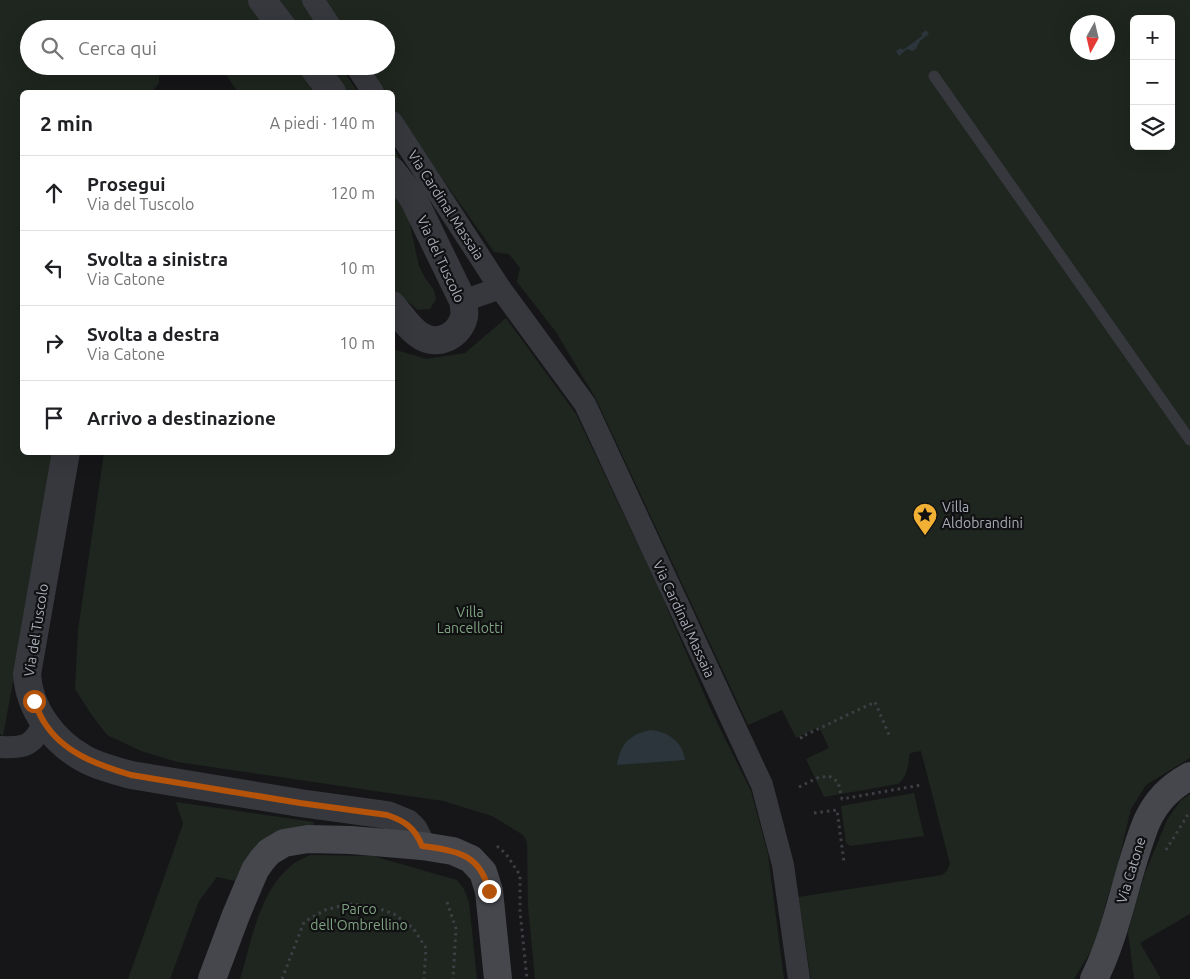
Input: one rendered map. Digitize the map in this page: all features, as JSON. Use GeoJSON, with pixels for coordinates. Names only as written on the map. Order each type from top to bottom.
{"type":"FeatureCollection","features":[{"type":"Feature","properties":{"kind":"main road","name":"Via Catone"},"geometry":{"type":"LineString","coordinates":[[1094,979],[1108,948],[1147,820],[1166,793],[1190,776]]}},
{"type":"Feature","properties":{"kind":"main road"},"geometry":{"type":"LineString","coordinates":[[212,979],[255,870],[269,852],[278,846],[291,841],[315,839],[422,846],[453,850],[471,859],[483,872],[490,900],[498,979]]}},
{"type":"Feature","properties":{"kind":"street"},"geometry":{"type":"LineString","coordinates":[[262,0],[277,20]]}},
{"type":"Feature","properties":{"kind":"street"},"geometry":{"type":"LineString","coordinates":[[313,0],[326,20]]}},
{"type":"Feature","properties":{"kind":"street"},"geometry":{"type":"LineString","coordinates":[[319,75],[330,90]]}},
{"type":"Feature","properties":{"kind":"street"},"geometry":{"type":"LineString","coordinates":[[362,75],[372,90]]}},
{"type":"Feature","properties":{"kind":"street","name":"Via Cardinal Massaia"},"geometry":{"type":"LineString","coordinates":[[395,127],[500,288],[585,404],[762,786],[783,865],[799,979]]}},
{"type":"Feature","properties":{"kind":"street","name":"Via del Tuscolo"},"geometry":{"type":"LineString","coordinates":[[395,175],[413,198],[463,301],[465,315],[460,325],[450,337],[436,340],[420,336],[395,307]]}},
{"type":"Feature","properties":{"kind":"street"},"geometry":{"type":"LineString","coordinates":[[463,301],[500,288]]}},
{"type":"Feature","properties":{"kind":"street","name":"Via del Tuscolo"},"geometry":{"type":"LineString","coordinates":[[65,455],[27,674],[28,688],[44,723],[61,741],[84,759],[105,767],[141,776],[300,803],[387,815],[407,823],[414,830],[422,846]]}},
{"type":"Feature","properties":{"kind":"street"},"geometry":{"type":"LineString","coordinates":[[0,747],[26,745],[36,738],[44,723]]}},
{"type":"Feature","properties":{"kind":"lane"},"geometry":{"type":"LineString","coordinates":[[934,76],[1190,440]]}},
{"type":"Feature","properties":{"kind":"path"},"geometry":{"type":"LineString","coordinates":[[802,739],[801,737],[875,702],[890,737]]}},
{"type":"Feature","properties":{"kind":"path"},"geometry":{"type":"LineString","coordinates":[[799,787],[818,778],[829,776],[838,782],[842,799],[921,785]]}},
{"type":"Feature","properties":{"kind":"path"},"geometry":{"type":"LineString","coordinates":[[814,813],[837,810],[844,862]]}},
{"type":"Feature","properties":{"kind":"path"},"geometry":{"type":"LineString","coordinates":[[520,875],[520,911],[527,979]]}},
{"type":"Feature","properties":{"kind":"path"},"geometry":{"type":"LineString","coordinates":[[447,902],[456,929],[453,979]]}},
{"type":"Feature","properties":{"kind":"path"},"geometry":{"type":"LineString","coordinates":[[282,979],[304,922],[325,910],[348,904],[372,906],[387,911],[413,928],[426,948],[424,979]]}},
{"type":"Feature","properties":{"kind":"green space"},"geometry":{"type":"Polygon","coordinates":[[[0,0],[303,0],[317,20],[20,20],[20,75],[159,75],[159,83],[154,90],[20,90],[20,455],[55,455],[3,736],[0,734],[0,0]]]}},
{"type":"Feature","properties":{"kind":"green space","name":"Villa Aldobrandini"},"geometry":{"type":"Polygon","coordinates":[[[316,0],[1190,0],[1190,758],[1146,785],[1131,809],[1097,941],[1074,979],[811,979],[798,897],[942,875],[947,871],[950,864],[921,751],[910,753],[906,774],[898,784],[824,797],[806,759],[829,748],[819,727],[796,738],[782,710],[748,725],[596,399],[556,332],[517,282],[520,268],[509,254],[494,252],[395,112],[395,90],[380,90],[369,75],[395,75],[395,20],[330,20],[316,0]]]}},
{"type":"Feature","properties":{"kind":"green space"},"geometry":{"type":"Polygon","coordinates":[[[226,75],[346,75],[357,90],[237,90],[226,75]]]}},
{"type":"Feature","properties":{"kind":"green space"},"geometry":{"type":"Polygon","coordinates":[[[395,150],[413,185],[407,210],[419,266],[434,290],[436,299],[430,309],[418,310],[395,291],[395,150]]]}},
{"type":"Feature","properties":{"kind":"green space","name":"Villa Lancellotti"},"geometry":{"type":"Polygon","coordinates":[[[506,318],[576,414],[658,587],[711,710],[751,791],[768,854],[784,979],[535,979],[528,907],[527,842],[523,835],[492,816],[443,801],[177,762],[141,751],[107,735],[75,689],[78,630],[104,455],[395,455],[395,350],[426,359],[465,353],[506,318]]]}},
{"type":"Feature","properties":{"kind":"green space"},"geometry":{"type":"Polygon","coordinates":[[[914,793],[924,836],[850,846],[846,843],[841,806],[914,793]]]}},
{"type":"Feature","properties":{"kind":"green space"},"geometry":{"type":"Polygon","coordinates":[[[1190,794],[1190,914],[1140,943],[1161,979],[1134,979],[1128,932],[1138,896],[1145,873],[1167,820],[1181,800],[1190,794]]]}},
{"type":"Feature","properties":{"kind":"green space"},"geometry":{"type":"Polygon","coordinates":[[[176,802],[314,822],[311,831],[257,849],[243,863],[235,881],[217,877],[199,901],[170,979],[128,979],[183,824],[176,802]]]}},
{"type":"Feature","properties":{"kind":"green space","name":"Parco dell'Ombrellino"},"geometry":{"type":"Polygon","coordinates":[[[310,855],[373,856],[457,880],[464,889],[469,902],[477,979],[240,979],[264,902],[281,875],[297,861],[310,855]]]}},
{"type":"Feature","properties":{"kind":"shaded area"},"geometry":{"type":"Polygon","coordinates":[[[926,30],[929,34],[920,41],[916,49],[913,51],[907,49],[899,56],[896,51],[901,48],[903,50],[922,36],[921,34],[926,30]]]}},
{"type":"Feature","properties":{"kind":"shaded area"},"geometry":{"type":"Polygon","coordinates":[[[651,730],[668,735],[673,739],[681,748],[685,760],[617,765],[618,758],[627,741],[637,734],[651,730]]]}},
{"type":"Feature","properties":{"kind":"place","name":"Villa Aldobrandini"},"geometry":{"type":"Point","coordinates":[925,536]}},
{"type":"Feature","properties":{"kind":"route"},"geometry":{"type":"LineString","coordinates":[[34,701],[44,723],[61,741],[84,759],[131,775],[300,803],[387,815],[407,823],[414,830],[422,846],[453,850],[471,859],[483,872],[489,891]]}}]}
